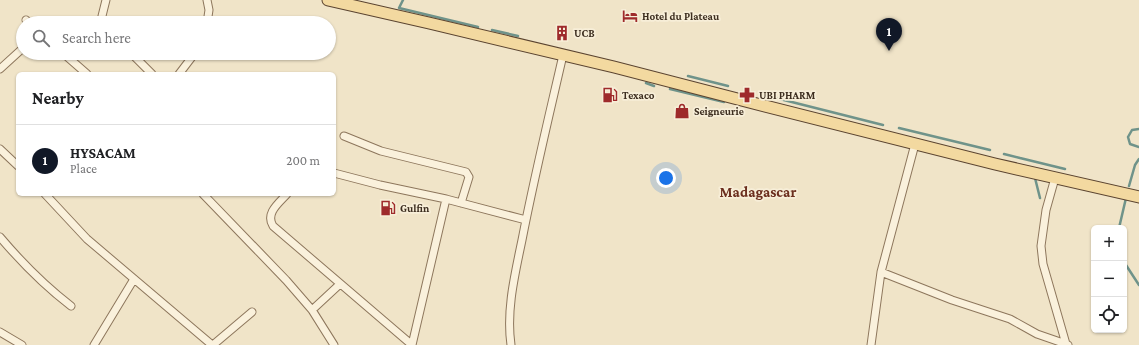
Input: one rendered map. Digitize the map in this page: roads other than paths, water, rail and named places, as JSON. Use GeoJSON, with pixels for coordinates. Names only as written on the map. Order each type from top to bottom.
{"type":"FeatureCollection","features":[{"type":"Feature","properties":{"kind":"main road"},"geometry":{"type":"LineString","coordinates":[[328,0],[563,55],[915,144],[1139,197]]}},
{"type":"Feature","properties":{"kind":"street"},"geometry":{"type":"LineString","coordinates":[[102,16],[106,0]]}},
{"type":"Feature","properties":{"kind":"street"},"geometry":{"type":"LineString","coordinates":[[207,0],[209,10],[208,16]]}},
{"type":"Feature","properties":{"kind":"street"},"geometry":{"type":"LineString","coordinates":[[0,69],[16,54]]}},
{"type":"Feature","properties":{"kind":"street"},"geometry":{"type":"LineString","coordinates":[[511,345],[509,318],[516,269],[563,55]]}},
{"type":"Feature","properties":{"kind":"street"},"geometry":{"type":"LineString","coordinates":[[71,60],[85,72]]}},
{"type":"Feature","properties":{"kind":"street"},"geometry":{"type":"LineString","coordinates":[[138,60],[150,72]]}},
{"type":"Feature","properties":{"kind":"street"},"geometry":{"type":"LineString","coordinates":[[181,72],[190,60]]}},
{"type":"Feature","properties":{"kind":"street"},"geometry":{"type":"LineString","coordinates":[[344,136],[381,151],[466,172],[469,176],[460,203]]}},
{"type":"Feature","properties":{"kind":"street"},"geometry":{"type":"LineString","coordinates":[[871,345],[881,272],[915,144]]}},
{"type":"Feature","properties":{"kind":"street"},"geometry":{"type":"LineString","coordinates":[[0,149],[16,164]]}},
{"type":"Feature","properties":{"kind":"street"},"geometry":{"type":"LineString","coordinates":[[336,174],[380,185],[446,199],[526,220]]}},
{"type":"Feature","properties":{"kind":"street"},"geometry":{"type":"LineString","coordinates":[[881,272],[952,300],[1010,319],[1051,342],[1067,345],[1043,264],[1041,246],[1046,210],[1055,178]]}},
{"type":"Feature","properties":{"kind":"street"},"geometry":{"type":"LineString","coordinates":[[47,196],[87,238],[213,345],[252,312]]}},
{"type":"Feature","properties":{"kind":"street"},"geometry":{"type":"LineString","coordinates":[[205,196],[286,280],[312,310],[334,345]]}},
{"type":"Feature","properties":{"kind":"street"},"geometry":{"type":"LineString","coordinates":[[285,196],[271,213],[270,222],[273,226],[412,345],[446,199]]}},
{"type":"Feature","properties":{"kind":"street"},"geometry":{"type":"LineString","coordinates":[[0,237],[47,288],[71,306]]}},
{"type":"Feature","properties":{"kind":"street"},"geometry":{"type":"LineString","coordinates":[[94,345],[134,279]]}},
{"type":"Feature","properties":{"kind":"street"},"geometry":{"type":"LineString","coordinates":[[312,310],[340,284]]}},
{"type":"Feature","properties":{"kind":"street"},"geometry":{"type":"LineString","coordinates":[[0,332],[22,345]]}},
{"type":"Feature","properties":{"kind":"waterway"},"geometry":{"type":"LineString","coordinates":[[403,0],[399,8],[478,27]]}},
{"type":"Feature","properties":{"kind":"waterway"},"geometry":{"type":"LineString","coordinates":[[492,30],[518,36]]}},
{"type":"Feature","properties":{"kind":"waterway"},"geometry":{"type":"LineString","coordinates":[[688,76],[728,86]]}},
{"type":"Feature","properties":{"kind":"waterway"},"geometry":{"type":"LineString","coordinates":[[646,83],[654,86]]}},
{"type":"Feature","properties":{"kind":"waterway"},"geometry":{"type":"LineString","coordinates":[[670,89],[724,102]]}},
{"type":"Feature","properties":{"kind":"waterway"},"geometry":{"type":"LineString","coordinates":[[764,95],[883,125]]}},
{"type":"Feature","properties":{"kind":"waterway"},"geometry":{"type":"LineString","coordinates":[[899,128],[990,150]]}},
{"type":"Feature","properties":{"kind":"waterway"},"geometry":{"type":"LineString","coordinates":[[1139,129],[1132,130],[1128,137],[1130,144],[1139,147]]}},
{"type":"Feature","properties":{"kind":"waterway"},"geometry":{"type":"LineString","coordinates":[[1004,154],[1020,158]]}},
{"type":"Feature","properties":{"kind":"waterway"},"geometry":{"type":"LineString","coordinates":[[1020,158],[1065,169]]}},
{"type":"Feature","properties":{"kind":"waterway"},"geometry":{"type":"LineString","coordinates":[[1129,186],[1135,165],[1139,159]]}},
{"type":"Feature","properties":{"kind":"waterway"},"geometry":{"type":"LineString","coordinates":[[1035,178],[1040,198]]}},
{"type":"Feature","properties":{"kind":"waterway"},"geometry":{"type":"LineString","coordinates":[[1120,225],[1126,198]]}},
{"type":"Feature","properties":{"kind":"waterway"},"geometry":{"type":"LineString","coordinates":[[1127,267],[1139,285]]}},
{"type":"Feature","properties":{"kind":"place","name":"Hotel du Plateau"},"geometry":{"type":"Point","coordinates":[630,16]}},
{"type":"Feature","properties":{"kind":"place","name":"UCB"},"geometry":{"type":"Point","coordinates":[562,33]}},
{"type":"Feature","properties":{"kind":"place","name":"HYSACAM"},"geometry":{"type":"Point","coordinates":[889,51]}},
{"type":"Feature","properties":{"kind":"place","name":"Texaco"},"geometry":{"type":"Point","coordinates":[610,95]}},
{"type":"Feature","properties":{"kind":"place","name":"UBI PHARM"},"geometry":{"type":"Point","coordinates":[747,95]}},
{"type":"Feature","properties":{"kind":"place","name":"Seigneurie"},"geometry":{"type":"Point","coordinates":[682,111]}},
{"type":"Feature","properties":{"kind":"place","name":"Gulfin"},"geometry":{"type":"Point","coordinates":[388,208]}},
{"type":"Feature","properties":{"kind":"district","name":"Madagascar"},"geometry":{"type":"Point","coordinates":[758,192]}}]}
